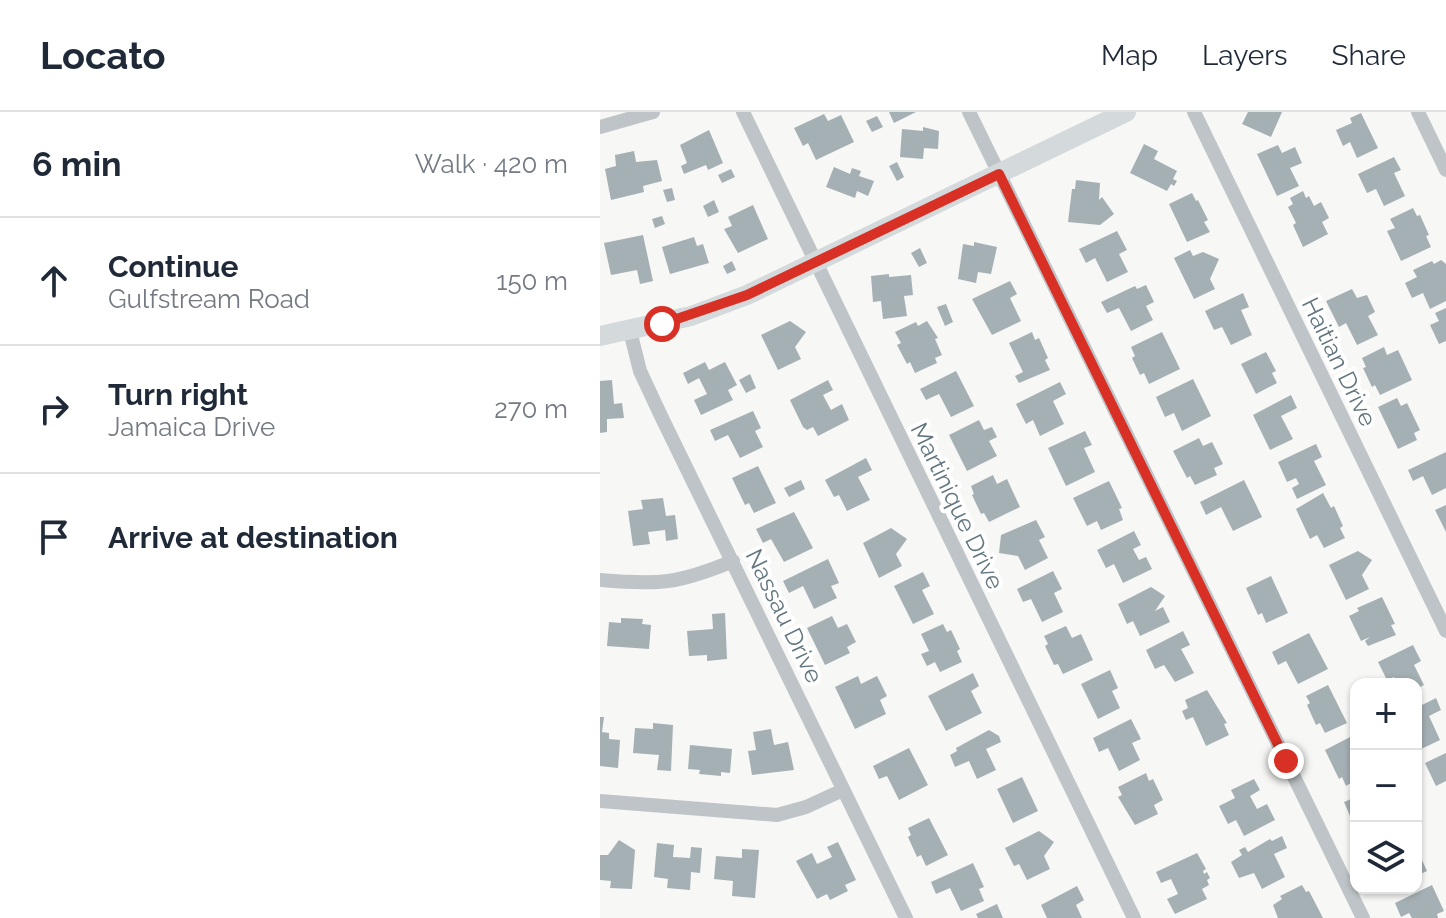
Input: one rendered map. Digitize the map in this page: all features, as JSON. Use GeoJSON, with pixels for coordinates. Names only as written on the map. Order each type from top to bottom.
{"type":"FeatureCollection","features":[{"type":"Feature","properties":{"kind":"street"},"geometry":{"type":"LineString","coordinates":[[600,127],[653,112]]}},
{"type":"Feature","properties":{"kind":"street","name":"Martinique Drive"},"geometry":{"type":"LineString","coordinates":[[743,112],[1134,918]]}},
{"type":"Feature","properties":{"kind":"street"},"geometry":{"type":"LineString","coordinates":[[969,112],[1363,918]]}},
{"type":"Feature","properties":{"kind":"street"},"geometry":{"type":"LineString","coordinates":[[600,336],[718,307],[815,264],[1126,112]]}},
{"type":"Feature","properties":{"kind":"street","name":"Haitian Drive"},"geometry":{"type":"LineString","coordinates":[[1194,112],[1446,631]]}},
{"type":"Feature","properties":{"kind":"street"},"geometry":{"type":"LineString","coordinates":[[1418,112],[1446,170]]}},
{"type":"Feature","properties":{"kind":"street","name":"Nassau Drive"},"geometry":{"type":"LineString","coordinates":[[630,331],[640,371],[906,918]]}},
{"type":"Feature","properties":{"kind":"street"},"geometry":{"type":"LineString","coordinates":[[600,580],[648,584],[676,582],[733,561]]}},
{"type":"Feature","properties":{"kind":"street"},"geometry":{"type":"LineString","coordinates":[[600,801],[777,815],[806,807],[843,790]]}},
{"type":"Feature","properties":{"kind":"building"},"geometry":{"type":"Polygon","coordinates":[[[889,112],[916,112],[894,123],[889,112]]]}},
{"type":"Feature","properties":{"kind":"building"},"geometry":{"type":"Polygon","coordinates":[[[1248,112],[1282,112],[1271,137],[1242,124],[1248,112]]]}},
{"type":"Feature","properties":{"kind":"building"},"geometry":{"type":"Polygon","coordinates":[[[1361,113],[1378,148],[1357,158],[1350,142],[1343,146],[1336,130],[1352,123],[1350,118],[1361,113]]]}},
{"type":"Feature","properties":{"kind":"building"},"geometry":{"type":"Polygon","coordinates":[[[824,114],[828,121],[841,115],[854,142],[816,160],[808,143],[803,146],[794,128],[824,114]]]}},
{"type":"Feature","properties":{"kind":"building"},"geometry":{"type":"Polygon","coordinates":[[[877,116],[883,127],[872,132],[866,121],[877,116]]]}},
{"type":"Feature","properties":{"kind":"building"},"geometry":{"type":"Polygon","coordinates":[[[923,127],[939,131],[938,149],[924,148],[923,159],[900,157],[902,129],[923,131],[923,127]]]}},
{"type":"Feature","properties":{"kind":"building"},"geometry":{"type":"Polygon","coordinates":[[[709,130],[723,163],[708,170],[706,165],[684,174],[681,166],[687,163],[680,145],[709,130]]]}},
{"type":"Feature","properties":{"kind":"building"},"geometry":{"type":"Polygon","coordinates":[[[1144,144],[1158,151],[1154,159],[1177,171],[1173,179],[1177,181],[1167,191],[1130,173],[1144,144]]]}},
{"type":"Feature","properties":{"kind":"building"},"geometry":{"type":"Polygon","coordinates":[[[1278,145],[1282,153],[1295,147],[1302,163],[1290,168],[1299,186],[1277,196],[1257,154],[1278,145]]]}},
{"type":"Feature","properties":{"kind":"building"},"geometry":{"type":"Polygon","coordinates":[[[634,151],[636,162],[657,160],[662,181],[643,186],[644,192],[611,200],[605,169],[616,166],[615,155],[634,151]]]}},
{"type":"Feature","properties":{"kind":"building"},"geometry":{"type":"Polygon","coordinates":[[[1394,157],[1401,170],[1394,173],[1405,196],[1384,206],[1376,189],[1367,193],[1358,174],[1394,157]]]}},
{"type":"Feature","properties":{"kind":"building"},"geometry":{"type":"Polygon","coordinates":[[[897,162],[904,177],[897,181],[889,166],[897,162]]]}},
{"type":"Feature","properties":{"kind":"building"},"geometry":{"type":"Polygon","coordinates":[[[834,167],[850,174],[852,168],[861,171],[859,176],[874,181],[868,196],[857,191],[855,198],[826,187],[834,167]]]}},
{"type":"Feature","properties":{"kind":"building"},"geometry":{"type":"Polygon","coordinates":[[[731,169],[735,177],[722,183],[718,175],[731,169]]]}},
{"type":"Feature","properties":{"kind":"building"},"geometry":{"type":"Polygon","coordinates":[[[1076,180],[1100,183],[1099,200],[1102,197],[1114,214],[1100,225],[1068,222],[1076,180]]]}},
{"type":"Feature","properties":{"kind":"building"},"geometry":{"type":"Polygon","coordinates":[[[672,188],[675,200],[667,202],[663,190],[672,188]]]}},
{"type":"Feature","properties":{"kind":"building"},"geometry":{"type":"Polygon","coordinates":[[[1303,191],[1314,206],[1321,202],[1329,218],[1322,222],[1328,234],[1303,247],[1288,207],[1293,204],[1290,198],[1303,191]]]}},
{"type":"Feature","properties":{"kind":"building"},"geometry":{"type":"Polygon","coordinates":[[[1192,193],[1208,220],[1204,222],[1210,232],[1187,242],[1169,204],[1192,193]]]}},
{"type":"Feature","properties":{"kind":"building"},"geometry":{"type":"Polygon","coordinates":[[[714,200],[719,212],[708,217],[703,206],[714,200]]]}},
{"type":"Feature","properties":{"kind":"building"},"geometry":{"type":"Polygon","coordinates":[[[753,205],[768,239],[738,253],[724,229],[732,226],[728,217],[753,205]]]}},
{"type":"Feature","properties":{"kind":"building"},"geometry":{"type":"Polygon","coordinates":[[[1413,208],[1417,216],[1420,215],[1431,247],[1401,261],[1387,231],[1395,228],[1390,219],[1413,208]]]}},
{"type":"Feature","properties":{"kind":"building"},"geometry":{"type":"Polygon","coordinates":[[[662,216],[665,224],[655,228],[652,219],[662,216]]]}},
{"type":"Feature","properties":{"kind":"building"},"geometry":{"type":"Polygon","coordinates":[[[1117,231],[1127,250],[1119,254],[1128,272],[1107,282],[1095,258],[1086,263],[1079,249],[1117,231]]]}},
{"type":"Feature","properties":{"kind":"building"},"geometry":{"type":"Polygon","coordinates":[[[643,235],[653,281],[640,284],[637,270],[611,275],[604,243],[643,235]]]}},
{"type":"Feature","properties":{"kind":"building"},"geometry":{"type":"Polygon","coordinates":[[[694,237],[697,246],[703,244],[709,263],[670,274],[662,247],[694,237]]]}},
{"type":"Feature","properties":{"kind":"building"},"geometry":{"type":"Polygon","coordinates":[[[974,242],[997,247],[991,274],[978,272],[976,283],[958,279],[963,244],[974,246],[974,242]]]}},
{"type":"Feature","properties":{"kind":"building"},"geometry":{"type":"Polygon","coordinates":[[[920,248],[927,263],[919,267],[911,253],[920,248]]]}},
{"type":"Feature","properties":{"kind":"building"},"geometry":{"type":"Polygon","coordinates":[[[1190,250],[1193,256],[1203,252],[1219,259],[1210,279],[1215,289],[1194,299],[1174,258],[1190,250]]]}},
{"type":"Feature","properties":{"kind":"building"},"geometry":{"type":"Polygon","coordinates":[[[1441,260],[1446,264],[1446,301],[1430,309],[1423,293],[1412,298],[1405,283],[1417,277],[1413,270],[1441,260]]]}},
{"type":"Feature","properties":{"kind":"building"},"geometry":{"type":"Polygon","coordinates":[[[732,261],[736,270],[727,274],[723,266],[732,261]]]}},
{"type":"Feature","properties":{"kind":"building"},"geometry":{"type":"Polygon","coordinates":[[[889,274],[889,277],[911,275],[913,295],[904,296],[907,316],[883,319],[881,301],[873,302],[871,276],[889,274]]]}},
{"type":"Feature","properties":{"kind":"building"},"geometry":{"type":"Polygon","coordinates":[[[1010,281],[1017,294],[1010,298],[1021,321],[992,335],[972,299],[1010,281]]]}},
{"type":"Feature","properties":{"kind":"building"},"geometry":{"type":"Polygon","coordinates":[[[1146,285],[1154,302],[1146,306],[1153,320],[1131,331],[1119,308],[1107,313],[1101,302],[1135,286],[1137,289],[1146,285]]]}},
{"type":"Feature","properties":{"kind":"building"},"geometry":{"type":"Polygon","coordinates":[[[1352,289],[1357,298],[1367,295],[1375,312],[1368,316],[1378,335],[1357,345],[1346,323],[1339,327],[1326,301],[1352,289]]]}},
{"type":"Feature","properties":{"kind":"building"},"geometry":{"type":"Polygon","coordinates":[[[1243,293],[1249,307],[1241,310],[1252,335],[1231,345],[1222,327],[1214,330],[1205,311],[1243,293]]]}},
{"type":"Feature","properties":{"kind":"building"},"geometry":{"type":"Polygon","coordinates":[[[946,304],[953,322],[945,326],[937,307],[946,304]]]}},
{"type":"Feature","properties":{"kind":"building"},"geometry":{"type":"Polygon","coordinates":[[[1446,308],[1446,341],[1439,344],[1430,325],[1439,321],[1435,313],[1446,308]]]}},
{"type":"Feature","properties":{"kind":"building"},"geometry":{"type":"Polygon","coordinates":[[[790,321],[806,332],[795,347],[801,359],[778,370],[761,335],[790,321]]]}},
{"type":"Feature","properties":{"kind":"building"},"geometry":{"type":"Polygon","coordinates":[[[927,321],[938,338],[935,339],[942,355],[935,358],[937,363],[915,373],[897,345],[901,343],[895,332],[916,322],[918,326],[927,321]]]}},
{"type":"Feature","properties":{"kind":"building"},"geometry":{"type":"Polygon","coordinates":[[[1032,332],[1035,340],[1039,338],[1050,370],[1019,383],[1015,376],[1023,372],[1009,343],[1032,332]]]}},
{"type":"Feature","properties":{"kind":"building"},"geometry":{"type":"Polygon","coordinates":[[[1162,332],[1180,369],[1149,384],[1144,373],[1140,375],[1132,358],[1135,356],[1131,347],[1162,332]]]}},
{"type":"Feature","properties":{"kind":"building"},"geometry":{"type":"Polygon","coordinates":[[[1384,347],[1387,355],[1398,350],[1412,380],[1380,395],[1375,385],[1372,387],[1362,358],[1384,347]]]}},
{"type":"Feature","properties":{"kind":"building"},"geometry":{"type":"Polygon","coordinates":[[[1266,352],[1276,371],[1272,373],[1277,383],[1256,394],[1241,364],[1266,352]]]}},
{"type":"Feature","properties":{"kind":"building"},"geometry":{"type":"Polygon","coordinates":[[[705,362],[709,370],[725,362],[737,385],[728,390],[733,400],[701,415],[694,400],[707,394],[699,378],[688,384],[683,373],[705,362]]]}},
{"type":"Feature","properties":{"kind":"building"},"geometry":{"type":"Polygon","coordinates":[[[956,371],[974,406],[951,417],[939,394],[926,400],[920,389],[956,371]]]}},
{"type":"Feature","properties":{"kind":"building"},"geometry":{"type":"Polygon","coordinates":[[[750,374],[756,388],[746,393],[739,380],[750,374]]]}},
{"type":"Feature","properties":{"kind":"building"},"geometry":{"type":"Polygon","coordinates":[[[1193,379],[1211,416],[1182,431],[1174,413],[1165,417],[1156,397],[1193,379]]]}},
{"type":"Feature","properties":{"kind":"building"},"geometry":{"type":"Polygon","coordinates":[[[612,380],[614,404],[622,403],[624,418],[607,419],[607,432],[600,433],[600,381],[612,380]]]}},
{"type":"Feature","properties":{"kind":"building"},"geometry":{"type":"Polygon","coordinates":[[[828,380],[833,390],[823,395],[831,410],[842,404],[849,420],[818,436],[813,427],[807,430],[803,427],[790,400],[828,380]]]}},
{"type":"Feature","properties":{"kind":"building"},"geometry":{"type":"Polygon","coordinates":[[[1060,382],[1066,394],[1053,401],[1064,424],[1040,436],[1033,420],[1026,424],[1016,404],[1060,382]]]}},
{"type":"Feature","properties":{"kind":"building"},"geometry":{"type":"Polygon","coordinates":[[[1291,395],[1297,408],[1281,416],[1293,439],[1270,450],[1253,415],[1291,395]]]}},
{"type":"Feature","properties":{"kind":"building"},"geometry":{"type":"Polygon","coordinates":[[[1397,398],[1401,406],[1407,403],[1420,430],[1414,433],[1417,440],[1398,449],[1378,407],[1397,398]]]}},
{"type":"Feature","properties":{"kind":"building"},"geometry":{"type":"Polygon","coordinates":[[[753,411],[761,428],[755,431],[763,447],[740,458],[728,435],[715,441],[710,430],[753,411]]]}},
{"type":"Feature","properties":{"kind":"building"},"geometry":{"type":"Polygon","coordinates":[[[979,420],[984,430],[992,427],[997,437],[989,441],[997,456],[967,471],[949,435],[979,420]]]}},
{"type":"Feature","properties":{"kind":"building"},"geometry":{"type":"Polygon","coordinates":[[[1085,431],[1092,445],[1084,448],[1095,472],[1066,486],[1048,448],[1085,431]]]}},
{"type":"Feature","properties":{"kind":"building"},"geometry":{"type":"Polygon","coordinates":[[[1199,438],[1203,446],[1212,442],[1223,464],[1214,468],[1217,475],[1195,485],[1190,476],[1187,478],[1173,451],[1199,438]]]}},
{"type":"Feature","properties":{"kind":"building"},"geometry":{"type":"Polygon","coordinates":[[[1316,444],[1322,457],[1314,461],[1326,485],[1297,499],[1292,488],[1299,484],[1296,478],[1287,482],[1278,462],[1316,444]]]}},
{"type":"Feature","properties":{"kind":"building"},"geometry":{"type":"Polygon","coordinates":[[[1446,452],[1446,488],[1432,495],[1423,476],[1413,481],[1408,470],[1446,452]]]}},
{"type":"Feature","properties":{"kind":"building"},"geometry":{"type":"Polygon","coordinates":[[[866,458],[872,470],[858,477],[870,500],[847,511],[839,495],[834,497],[825,480],[866,458]]]}},
{"type":"Feature","properties":{"kind":"building"},"geometry":{"type":"Polygon","coordinates":[[[758,466],[776,503],[754,513],[749,503],[745,505],[732,478],[758,466]]]}},
{"type":"Feature","properties":{"kind":"building"},"geometry":{"type":"Polygon","coordinates":[[[993,475],[997,484],[1007,479],[1020,507],[989,522],[984,513],[981,514],[971,486],[993,475]]]}},
{"type":"Feature","properties":{"kind":"building"},"geometry":{"type":"Polygon","coordinates":[[[801,480],[805,489],[789,497],[784,488],[801,480]]]}},
{"type":"Feature","properties":{"kind":"building"},"geometry":{"type":"Polygon","coordinates":[[[1244,480],[1262,517],[1233,531],[1221,507],[1206,515],[1200,502],[1244,480]]]}},
{"type":"Feature","properties":{"kind":"building"},"geometry":{"type":"Polygon","coordinates":[[[1109,481],[1122,508],[1119,509],[1123,520],[1101,530],[1097,521],[1087,526],[1073,498],[1109,481]]]}},
{"type":"Feature","properties":{"kind":"building"},"geometry":{"type":"Polygon","coordinates":[[[1323,493],[1331,508],[1334,506],[1345,538],[1324,548],[1317,535],[1310,539],[1296,509],[1323,493]]]}},
{"type":"Feature","properties":{"kind":"building"},"geometry":{"type":"Polygon","coordinates":[[[663,498],[666,516],[675,515],[678,539],[666,541],[665,530],[648,532],[650,544],[633,546],[628,511],[643,509],[641,500],[663,498]]]}},
{"type":"Feature","properties":{"kind":"building"},"geometry":{"type":"Polygon","coordinates":[[[1446,505],[1446,532],[1435,510],[1446,505]]]}},
{"type":"Feature","properties":{"kind":"building"},"geometry":{"type":"Polygon","coordinates":[[[794,512],[813,548],[784,562],[771,539],[763,543],[756,529],[794,512]]]}},
{"type":"Feature","properties":{"kind":"building"},"geometry":{"type":"Polygon","coordinates":[[[1036,520],[1045,537],[1039,540],[1048,558],[1025,570],[1018,556],[999,553],[1001,535],[1036,520]]]}},
{"type":"Feature","properties":{"kind":"building"},"geometry":{"type":"Polygon","coordinates":[[[891,528],[907,539],[896,554],[902,566],[879,578],[863,543],[891,528]]]}},
{"type":"Feature","properties":{"kind":"building"},"geometry":{"type":"Polygon","coordinates":[[[1134,531],[1141,545],[1133,549],[1139,560],[1146,557],[1152,569],[1123,583],[1114,564],[1106,568],[1097,550],[1134,531]]]}},
{"type":"Feature","properties":{"kind":"building"},"geometry":{"type":"Polygon","coordinates":[[[1358,551],[1372,560],[1362,575],[1369,589],[1346,600],[1329,565],[1358,551]]]}},
{"type":"Feature","properties":{"kind":"building"},"geometry":{"type":"Polygon","coordinates":[[[828,559],[839,583],[831,586],[837,598],[814,609],[803,586],[789,593],[783,581],[828,559]]]}},
{"type":"Feature","properties":{"kind":"building"},"geometry":{"type":"Polygon","coordinates":[[[1053,571],[1062,589],[1054,593],[1063,612],[1042,622],[1031,599],[1023,602],[1017,589],[1053,571]]]}},
{"type":"Feature","properties":{"kind":"building"},"geometry":{"type":"Polygon","coordinates":[[[923,572],[930,586],[922,590],[934,614],[913,624],[894,586],[923,572]]]}},
{"type":"Feature","properties":{"kind":"building"},"geometry":{"type":"Polygon","coordinates":[[[1271,576],[1288,613],[1266,623],[1262,613],[1258,615],[1246,588],[1271,576]]]}},
{"type":"Feature","properties":{"kind":"building"},"geometry":{"type":"Polygon","coordinates":[[[1151,587],[1165,596],[1155,611],[1163,607],[1170,622],[1140,636],[1133,621],[1127,624],[1118,604],[1151,587]]]}},
{"type":"Feature","properties":{"kind":"building"},"geometry":{"type":"Polygon","coordinates":[[[1382,597],[1395,624],[1391,625],[1396,635],[1368,646],[1365,641],[1370,637],[1361,641],[1349,616],[1359,611],[1357,608],[1382,597]]]}},
{"type":"Feature","properties":{"kind":"building"},"geometry":{"type":"Polygon","coordinates":[[[725,613],[727,659],[707,661],[707,655],[689,656],[687,631],[713,629],[712,614],[725,613]]]}},
{"type":"Feature","properties":{"kind":"building"},"geometry":{"type":"Polygon","coordinates":[[[832,616],[838,628],[847,624],[856,642],[847,647],[850,653],[825,665],[807,628],[832,616]]]}},
{"type":"Feature","properties":{"kind":"building"},"geometry":{"type":"Polygon","coordinates":[[[621,618],[643,619],[642,624],[651,625],[649,649],[607,646],[609,622],[621,623],[621,618]]]}},
{"type":"Feature","properties":{"kind":"building"},"geometry":{"type":"Polygon","coordinates":[[[943,624],[947,632],[951,630],[962,662],[940,672],[935,662],[927,666],[921,654],[929,651],[921,634],[943,624]]]}},
{"type":"Feature","properties":{"kind":"building"},"geometry":{"type":"Polygon","coordinates":[[[1066,626],[1072,638],[1081,634],[1093,660],[1063,674],[1058,664],[1054,665],[1044,636],[1066,626]]]}},
{"type":"Feature","properties":{"kind":"building"},"geometry":{"type":"Polygon","coordinates":[[[1183,631],[1190,645],[1181,649],[1194,673],[1175,682],[1164,665],[1155,669],[1146,650],[1183,631]]]}},
{"type":"Feature","properties":{"kind":"building"},"geometry":{"type":"Polygon","coordinates":[[[1309,633],[1328,669],[1298,684],[1286,661],[1278,665],[1272,652],[1309,633]]]}},
{"type":"Feature","properties":{"kind":"building"},"geometry":{"type":"Polygon","coordinates":[[[1413,645],[1421,661],[1414,665],[1420,678],[1386,678],[1378,662],[1413,645]]]}},
{"type":"Feature","properties":{"kind":"building"},"geometry":{"type":"Polygon","coordinates":[[[1110,670],[1118,688],[1112,691],[1120,708],[1098,719],[1081,684],[1110,670]]]}},
{"type":"Feature","properties":{"kind":"building"},"geometry":{"type":"Polygon","coordinates":[[[973,673],[979,686],[971,691],[982,713],[946,731],[928,696],[973,673]]]}},
{"type":"Feature","properties":{"kind":"building"},"geometry":{"type":"Polygon","coordinates":[[[858,676],[861,684],[877,676],[887,696],[880,700],[886,714],[855,729],[835,687],[858,676]]]}},
{"type":"Feature","properties":{"kind":"building"},"geometry":{"type":"Polygon","coordinates":[[[1328,685],[1347,723],[1325,733],[1320,723],[1316,725],[1306,696],[1328,685]]]}},
{"type":"Feature","properties":{"kind":"building"},"geometry":{"type":"Polygon","coordinates":[[[1207,690],[1227,723],[1224,724],[1229,735],[1206,746],[1193,717],[1186,720],[1182,711],[1188,708],[1185,700],[1207,690]]]}},
{"type":"Feature","properties":{"kind":"building"},"geometry":{"type":"Polygon","coordinates":[[[1436,698],[1441,710],[1429,716],[1440,740],[1422,749],[1422,705],[1436,698]]]}},
{"type":"Feature","properties":{"kind":"building"},"geometry":{"type":"Polygon","coordinates":[[[600,717],[604,717],[602,732],[609,733],[609,739],[620,740],[618,768],[600,766],[600,717]]]}},
{"type":"Feature","properties":{"kind":"building"},"geometry":{"type":"Polygon","coordinates":[[[1131,719],[1141,739],[1132,743],[1140,760],[1119,771],[1108,748],[1099,752],[1093,738],[1131,719]]]}},
{"type":"Feature","properties":{"kind":"building"},"geometry":{"type":"Polygon","coordinates":[[[653,723],[673,725],[671,771],[657,770],[659,755],[633,753],[635,728],[653,729],[653,723]]]}},
{"type":"Feature","properties":{"kind":"building"},"geometry":{"type":"Polygon","coordinates":[[[771,729],[774,745],[788,742],[794,770],[752,775],[748,751],[756,750],[753,732],[771,729]]]}},
{"type":"Feature","properties":{"kind":"building"},"geometry":{"type":"Polygon","coordinates":[[[989,730],[999,736],[1001,742],[986,749],[996,770],[977,779],[969,761],[955,767],[950,755],[957,751],[956,748],[989,730]]]}},
{"type":"Feature","properties":{"kind":"building"},"geometry":{"type":"Polygon","coordinates":[[[1350,737],[1350,784],[1346,786],[1342,777],[1339,779],[1325,750],[1350,737]]]}},
{"type":"Feature","properties":{"kind":"building"},"geometry":{"type":"Polygon","coordinates":[[[690,745],[732,749],[730,773],[721,772],[721,776],[699,774],[700,770],[688,769],[690,745]]]}},
{"type":"Feature","properties":{"kind":"building"},"geometry":{"type":"Polygon","coordinates":[[[909,748],[928,785],[899,800],[887,776],[879,779],[873,766],[909,748]]]}},
{"type":"Feature","properties":{"kind":"building"},"geometry":{"type":"Polygon","coordinates":[[[1446,753],[1446,781],[1436,786],[1425,763],[1446,753]]]}},
{"type":"Feature","properties":{"kind":"building"},"geometry":{"type":"Polygon","coordinates":[[[1146,773],[1149,781],[1153,779],[1163,800],[1154,805],[1158,814],[1135,825],[1118,797],[1122,795],[1118,787],[1146,773]]]}},
{"type":"Feature","properties":{"kind":"building"},"geometry":{"type":"Polygon","coordinates":[[[1022,777],[1038,811],[1013,823],[997,789],[1022,777]]]}},
{"type":"Feature","properties":{"kind":"building"},"geometry":{"type":"Polygon","coordinates":[[[1254,779],[1260,790],[1250,796],[1257,809],[1267,804],[1275,820],[1244,836],[1236,820],[1228,824],[1219,806],[1235,798],[1231,790],[1254,779]]]}},
{"type":"Feature","properties":{"kind":"building"},"geometry":{"type":"Polygon","coordinates":[[[1350,800],[1350,816],[1344,802],[1350,800]]]}},
{"type":"Feature","properties":{"kind":"building"},"geometry":{"type":"Polygon","coordinates":[[[929,818],[948,855],[926,866],[921,855],[917,857],[908,837],[911,835],[908,828],[929,818]]]}},
{"type":"Feature","properties":{"kind":"building"},"geometry":{"type":"Polygon","coordinates":[[[1039,831],[1054,842],[1044,856],[1050,869],[1027,880],[1019,864],[1014,866],[1005,848],[1039,831]]]}},
{"type":"Feature","properties":{"kind":"building"},"geometry":{"type":"Polygon","coordinates":[[[1282,836],[1287,848],[1274,854],[1285,877],[1262,889],[1254,873],[1239,878],[1231,862],[1242,855],[1239,850],[1245,847],[1248,852],[1282,836]]]}},
{"type":"Feature","properties":{"kind":"building"},"geometry":{"type":"Polygon","coordinates":[[[619,840],[635,850],[632,889],[610,888],[611,881],[600,880],[600,855],[608,855],[619,840]]]}},
{"type":"Feature","properties":{"kind":"building"},"geometry":{"type":"Polygon","coordinates":[[[838,842],[856,880],[845,885],[848,891],[830,900],[827,894],[817,899],[796,861],[812,853],[817,864],[832,857],[827,847],[838,842]]]}},
{"type":"Feature","properties":{"kind":"building"},"geometry":{"type":"Polygon","coordinates":[[[657,843],[674,845],[673,857],[690,858],[691,847],[702,848],[700,873],[691,872],[690,890],[667,888],[668,879],[654,877],[657,843]]]}},
{"type":"Feature","properties":{"kind":"building"},"geometry":{"type":"Polygon","coordinates":[[[742,849],[759,850],[755,898],[732,896],[733,881],[714,879],[716,856],[742,858],[742,849]]]}},
{"type":"Feature","properties":{"kind":"building"},"geometry":{"type":"Polygon","coordinates":[[[1197,853],[1206,869],[1204,874],[1207,872],[1210,878],[1207,880],[1209,885],[1202,889],[1207,899],[1175,914],[1167,899],[1178,894],[1171,879],[1161,883],[1156,872],[1197,853]]]}},
{"type":"Feature","properties":{"kind":"building"},"geometry":{"type":"Polygon","coordinates":[[[973,863],[984,887],[979,889],[984,901],[961,911],[950,888],[936,894],[931,882],[973,863]]]}},
{"type":"Feature","properties":{"kind":"building"},"geometry":{"type":"Polygon","coordinates":[[[1302,885],[1306,892],[1309,891],[1323,918],[1278,918],[1273,905],[1282,899],[1280,896],[1302,885]]]}},
{"type":"Feature","properties":{"kind":"building"},"geometry":{"type":"Polygon","coordinates":[[[1432,885],[1444,911],[1437,914],[1438,918],[1412,918],[1409,913],[1401,917],[1395,903],[1414,894],[1422,894],[1422,890],[1432,885]]]}},
{"type":"Feature","properties":{"kind":"building"},"geometry":{"type":"Polygon","coordinates":[[[1077,886],[1084,900],[1076,905],[1082,918],[1047,918],[1041,905],[1077,886]]]}},
{"type":"Feature","properties":{"kind":"building"},"geometry":{"type":"Polygon","coordinates":[[[997,904],[1003,918],[978,918],[976,914],[997,904]]]}},
{"type":"Feature","properties":{"kind":"route"},"geometry":{"type":"LineString","coordinates":[[662,324],[747,295],[999,174],[1286,761]]}}]}
